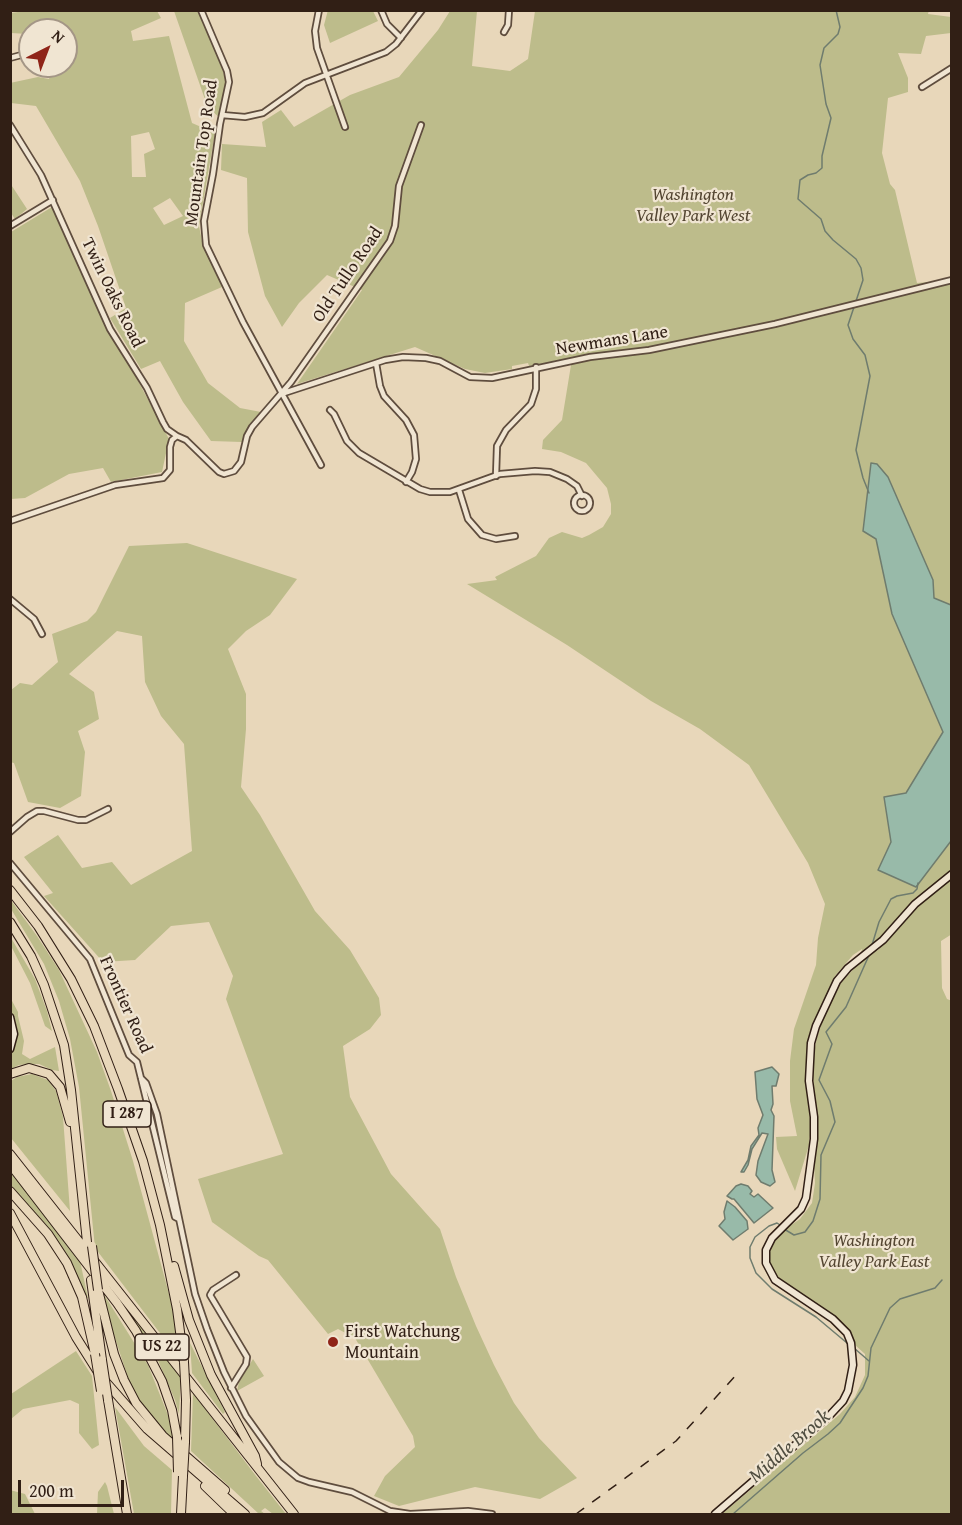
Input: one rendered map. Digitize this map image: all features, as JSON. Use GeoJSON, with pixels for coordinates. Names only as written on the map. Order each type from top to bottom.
{"type":"FeatureCollection","features":[{"type":"Feature","properties":{"kind":"highway","name":"I 287"},"geometry":{"type":"LineString","coordinates":[[10,890],[58,956],[91,1018],[129,1120],[160,1225],[177,1309],[184,1362],[186,1400],[181,1515]]}},
{"type":"Feature","properties":{"kind":"highway"},"geometry":{"type":"LineString","coordinates":[[10,922],[34,963],[57,1021],[69,1075],[84,1219],[98,1290],[114,1353],[130,1393],[143,1413],[163,1436],[251,1515]]}},
{"type":"Feature","properties":{"kind":"highway"},"geometry":{"type":"LineString","coordinates":[[10,1074],[29,1068],[41,1070],[52,1077],[64,1095],[71,1129],[75,1136]]}},
{"type":"Feature","properties":{"kind":"highway","name":"US 22"},"geometry":{"type":"LineString","coordinates":[[10,1154],[294,1515]]}},
{"type":"Feature","properties":{"kind":"highway"},"geometry":{"type":"LineString","coordinates":[[10,1164],[136,1331],[162,1381],[172,1410],[181,1474]]}},
{"type":"Feature","properties":{"kind":"highway"},"geometry":{"type":"LineString","coordinates":[[10,1191],[48,1234],[66,1263],[82,1297],[106,1417],[112,1424]]}},
{"type":"Feature","properties":{"kind":"highway"},"geometry":{"type":"LineString","coordinates":[[10,1214],[24,1236],[76,1337],[103,1378],[147,1429],[245,1515]]}},
{"type":"Feature","properties":{"kind":"highway"},"geometry":{"type":"LineString","coordinates":[[160,1225],[182,1299],[203,1356],[220,1394],[255,1456],[259,1470]]}},
{"type":"Feature","properties":{"kind":"highway"},"geometry":{"type":"LineString","coordinates":[[89,1244],[91,1280],[102,1360],[127,1515]]}},
{"type":"Feature","properties":{"kind":"highway"},"geometry":{"type":"LineString","coordinates":[[190,1467],[191,1473],[234,1515]]}},
{"type":"Feature","properties":{"kind":"street","name":"Mountain Top Road"},"geometry":{"type":"LineString","coordinates":[[201,10],[229,78],[204,221],[204,237],[243,322],[321,465]]}},
{"type":"Feature","properties":{"kind":"street"},"geometry":{"type":"LineString","coordinates":[[319,10],[315,31],[317,48],[345,127]]}},
{"type":"Feature","properties":{"kind":"street"},"geometry":{"type":"LineString","coordinates":[[381,10],[387,24],[401,38]]}},
{"type":"Feature","properties":{"kind":"street"},"geometry":{"type":"LineString","coordinates":[[222,115],[245,117],[263,113],[305,83],[386,52],[401,38],[422,10]]}},
{"type":"Feature","properties":{"kind":"street"},"geometry":{"type":"LineString","coordinates":[[504,32],[508,25],[509,10]]}},
{"type":"Feature","properties":{"kind":"street"},"geometry":{"type":"LineString","coordinates":[[922,87],[951,68]]}},
{"type":"Feature","properties":{"kind":"street","name":"Twin Oaks Road"},"geometry":{"type":"LineString","coordinates":[[10,125],[33,161],[53,200],[110,329],[144,381],[163,423],[177,436]]}},
{"type":"Feature","properties":{"kind":"street","name":"Old Tullo Road"},"geometry":{"type":"LineString","coordinates":[[177,436],[186,440],[219,472],[229,474],[234,471],[241,462],[249,432],[281,394],[390,241],[395,226],[399,186],[421,125]]}},
{"type":"Feature","properties":{"kind":"street"},"geometry":{"type":"LineString","coordinates":[[10,226],[53,200]]}},
{"type":"Feature","properties":{"kind":"street","name":"Newmans Lane"},"geometry":{"type":"LineString","coordinates":[[281,394],[376,363],[403,357],[426,357],[462,374],[484,378],[590,357],[649,350],[848,307],[951,280]]}},
{"type":"Feature","properties":{"kind":"street"},"geometry":{"type":"LineString","coordinates":[[376,363],[382,392],[406,420],[414,435],[416,459],[406,482]]}},
{"type":"Feature","properties":{"kind":"street"},"geometry":{"type":"LineString","coordinates":[[496,476],[497,446],[506,430],[531,404],[536,388],[536,367]]}},
{"type":"Feature","properties":{"kind":"street"},"geometry":{"type":"LineString","coordinates":[[330,410],[351,446],[406,482],[430,492],[446,493],[459,490],[496,476],[524,470],[559,474],[573,483],[582,496]]}},
{"type":"Feature","properties":{"kind":"street"},"geometry":{"type":"LineString","coordinates":[[10,521],[115,485],[163,478],[171,470],[170,447],[177,436]]}},
{"type":"Feature","properties":{"kind":"street"},"geometry":{"type":"LineString","coordinates":[[459,490],[468,519],[476,531],[488,538],[515,536]]}},
{"type":"Feature","properties":{"kind":"street"},"geometry":{"type":"LineString","coordinates":[[10,599],[34,620],[42,634]]}},
{"type":"Feature","properties":{"kind":"street"},"geometry":{"type":"LineString","coordinates":[[10,832],[37,811],[86,820],[108,809]]}},
{"type":"Feature","properties":{"kind":"street","name":"Frontier Road"},"geometry":{"type":"LineString","coordinates":[[10,863],[90,958],[129,1054],[137,1062],[200,1310],[231,1388],[246,1416],[279,1462],[298,1478],[352,1492],[401,1514],[468,1510],[492,1515]]}},
{"type":"Feature","properties":{"kind":"street"},"geometry":{"type":"LineString","coordinates":[[715,1515],[838,1406],[845,1397],[851,1378],[852,1346],[847,1333],[833,1319],[772,1276],[766,1256],[769,1242],[776,1232],[801,1209],[807,1193],[814,1139],[809,1068],[813,1035],[837,981],[848,968],[882,940],[915,904],[951,874]]}},
{"type":"Feature","properties":{"kind":"street"},"geometry":{"type":"LineString","coordinates":[[10,1017],[14,1034],[10,1049]]}},
{"type":"Feature","properties":{"kind":"street"},"geometry":{"type":"LineString","coordinates":[[10,1214],[13,1223],[10,1230],[24,1236]]}},
{"type":"Feature","properties":{"kind":"street"},"geometry":{"type":"LineString","coordinates":[[231,1388],[246,1364],[247,1357],[211,1298],[213,1290],[236,1275]]}},
{"type":"Feature","properties":{"kind":"green space"},"geometry":{"type":"Polygon","coordinates":[[[32,10],[157,11],[161,18],[131,31],[133,41],[169,36],[192,123],[215,133],[199,226],[202,241],[222,287],[185,303],[184,341],[208,383],[240,408],[261,412],[242,442],[211,441],[183,402],[160,361],[141,369],[110,318],[126,308],[80,181],[36,106],[11,103],[10,83],[33,78],[78,78],[78,18],[18,18],[18,33],[11,33],[11,13],[32,10]],[[149,132],[131,136],[132,177],[146,177],[144,154],[155,149],[149,132]],[[170,198],[153,208],[164,225],[183,216],[170,198]]]}},
{"type":"Feature","properties":{"kind":"green space"},"geometry":{"type":"Polygon","coordinates":[[[328,10],[373,11],[378,21],[330,43],[324,25],[328,10]]]}},
{"type":"Feature","properties":{"kind":"green space","name":"Washington Valley Park West"},"geometry":{"type":"Polygon","coordinates":[[[929,10],[928,14],[951,17],[951,33],[926,36],[921,54],[898,53],[908,78],[908,92],[888,98],[882,153],[890,184],[895,190],[917,283],[950,280],[951,286],[952,934],[941,941],[942,988],[947,999],[952,1001],[951,1514],[722,1514],[840,1414],[855,1397],[865,1375],[865,1354],[855,1345],[850,1331],[834,1316],[775,1275],[765,1262],[762,1251],[765,1243],[800,1219],[812,1203],[817,1137],[812,1062],[817,1038],[823,1018],[841,983],[859,963],[880,948],[871,946],[861,953],[862,949],[853,955],[835,976],[809,1035],[807,1074],[812,1117],[809,1145],[795,1191],[777,1149],[776,1137],[797,1136],[790,1101],[790,1061],[794,1029],[816,965],[818,938],[825,904],[808,863],[749,765],[700,729],[651,701],[567,645],[467,584],[497,580],[495,577],[536,556],[549,538],[562,532],[582,538],[603,527],[611,514],[607,488],[586,463],[561,452],[542,449],[543,440],[562,420],[572,359],[529,366],[528,363],[512,366],[512,369],[485,373],[465,369],[415,347],[297,384],[362,290],[327,275],[299,303],[282,327],[265,296],[248,232],[247,178],[221,170],[222,144],[266,147],[262,122],[281,110],[294,127],[350,95],[399,77],[438,30],[450,11],[477,11],[472,66],[510,71],[528,59],[535,11],[929,10]]]}},
{"type":"Feature","properties":{"kind":"green space"},"geometry":{"type":"Polygon","coordinates":[[[174,11],[199,11],[223,71],[227,90],[219,117],[208,108],[174,11]]]}},
{"type":"Feature","properties":{"kind":"green space"},"geometry":{"type":"Polygon","coordinates":[[[10,183],[27,209],[15,219],[11,213],[10,183]]]}},
{"type":"Feature","properties":{"kind":"green space"},"geometry":{"type":"Polygon","coordinates":[[[52,207],[104,323],[169,439],[162,472],[111,482],[103,468],[69,474],[25,498],[11,499],[11,232],[52,207]]]}},
{"type":"Feature","properties":{"kind":"green space"},"geometry":{"type":"Polygon","coordinates":[[[187,543],[297,579],[270,615],[246,631],[228,649],[246,694],[246,729],[241,787],[260,815],[315,911],[350,950],[379,998],[381,1015],[370,1029],[343,1046],[350,1097],[391,1174],[440,1229],[476,1326],[514,1403],[539,1438],[577,1478],[540,1499],[475,1487],[399,1506],[374,1496],[385,1476],[415,1447],[413,1436],[355,1338],[338,1329],[328,1334],[268,1260],[212,1222],[198,1179],[283,1154],[226,999],[233,976],[209,922],[171,926],[135,960],[103,962],[44,896],[53,893],[24,857],[58,835],[82,868],[112,862],[131,885],[192,851],[184,744],[161,716],[145,682],[142,636],[117,631],[69,674],[94,692],[99,719],[78,731],[85,752],[81,796],[60,808],[28,802],[14,763],[10,762],[11,690],[20,683],[32,685],[58,662],[52,634],[87,621],[96,612],[129,546],[187,543]]]}},
{"type":"Feature","properties":{"kind":"green space"},"geometry":{"type":"Polygon","coordinates":[[[10,899],[59,970],[97,1052],[133,1161],[172,1305],[179,1352],[176,1354],[95,1248],[79,1087],[70,1039],[59,1001],[44,964],[11,909],[10,899]]]}},
{"type":"Feature","properties":{"kind":"green space"},"geometry":{"type":"Polygon","coordinates":[[[10,936],[35,979],[52,1031],[45,1026],[30,983],[11,946],[10,936]]]}},
{"type":"Feature","properties":{"kind":"green space"},"geometry":{"type":"Polygon","coordinates":[[[11,999],[18,1012],[24,1041],[22,1054],[30,1059],[55,1047],[59,1071],[39,1064],[19,1065],[11,1069],[11,1053],[16,1042],[17,1030],[11,1011],[11,999]]]}},
{"type":"Feature","properties":{"kind":"green space"},"geometry":{"type":"Polygon","coordinates":[[[32,1074],[48,1080],[56,1091],[63,1117],[70,1211],[11,1138],[11,1081],[17,1077],[32,1074]]]}},
{"type":"Feature","properties":{"kind":"green space"},"geometry":{"type":"Polygon","coordinates":[[[10,1169],[80,1261],[88,1298],[85,1298],[74,1269],[53,1234],[11,1185],[10,1169]]]}},
{"type":"Feature","properties":{"kind":"green space"},"geometry":{"type":"Polygon","coordinates":[[[100,1288],[148,1365],[174,1430],[175,1440],[173,1442],[145,1411],[130,1384],[109,1326],[100,1288]]]}},
{"type":"Feature","properties":{"kind":"green space"},"geometry":{"type":"Polygon","coordinates":[[[122,1301],[181,1375],[179,1414],[157,1358],[122,1301]]]}},
{"type":"Feature","properties":{"kind":"green space"},"geometry":{"type":"Polygon","coordinates":[[[190,1343],[225,1412],[223,1414],[192,1373],[190,1343]]]}},
{"type":"Feature","properties":{"kind":"green space"},"geometry":{"type":"Polygon","coordinates":[[[76,1351],[92,1376],[99,1445],[92,1449],[79,1433],[79,1404],[70,1400],[23,1409],[11,1419],[11,1394],[76,1351]]]}},
{"type":"Feature","properties":{"kind":"green space"},"geometry":{"type":"Polygon","coordinates":[[[253,1359],[264,1376],[237,1391],[239,1382],[253,1359]]]}},
{"type":"Feature","properties":{"kind":"green space"},"geometry":{"type":"Polygon","coordinates":[[[193,1393],[286,1514],[273,1514],[265,1508],[261,1511],[265,1514],[259,1514],[191,1451],[193,1393]]]}},
{"type":"Feature","properties":{"kind":"green space"},"geometry":{"type":"Polygon","coordinates":[[[115,1407],[144,1446],[172,1470],[171,1514],[134,1514],[115,1407]]]}},
{"type":"Feature","properties":{"kind":"green space"},"geometry":{"type":"Polygon","coordinates":[[[105,1482],[114,1514],[97,1514],[98,1492],[105,1482]]]}},
{"type":"Feature","properties":{"kind":"green space"},"geometry":{"type":"Polygon","coordinates":[[[10,1490],[25,1494],[35,1514],[11,1514],[10,1490]]]}},
{"type":"Feature","properties":{"kind":"shaded area"},"geometry":{"type":"Polygon","coordinates":[[[871,463],[877,464],[888,477],[933,580],[934,598],[951,605],[951,841],[916,887],[878,870],[891,842],[884,797],[906,793],[943,732],[892,614],[876,539],[863,531],[871,463]]]}},
{"type":"Feature","properties":{"kind":"shaded area"},"geometry":{"type":"Polygon","coordinates":[[[772,1067],[779,1074],[776,1086],[772,1086],[771,1110],[774,1116],[772,1170],[775,1182],[770,1186],[761,1182],[756,1175],[758,1161],[768,1134],[762,1133],[752,1149],[748,1165],[744,1172],[741,1172],[748,1160],[751,1146],[759,1135],[758,1128],[763,1115],[757,1099],[755,1072],[772,1067]]]}},
{"type":"Feature","properties":{"kind":"shaded area"},"geometry":{"type":"Polygon","coordinates":[[[741,1184],[748,1186],[752,1191],[750,1194],[754,1197],[758,1194],[773,1208],[754,1223],[734,1199],[727,1196],[741,1184]]]}},
{"type":"Feature","properties":{"kind":"shaded area"},"geometry":{"type":"Polygon","coordinates":[[[727,1201],[747,1221],[748,1229],[733,1240],[719,1226],[725,1219],[727,1201]]]}},
{"type":"Feature","properties":{"kind":"waterway"},"geometry":{"type":"LineString","coordinates":[[836,10],[840,27],[838,34],[824,48],[820,65],[826,104],[831,118],[822,156],[822,168],[800,180],[798,199],[821,219],[825,231],[856,259],[861,268],[863,280],[848,325],[853,339],[865,355],[870,376],[856,450],[869,493]]}},
{"type":"Feature","properties":{"kind":"waterway"},"geometry":{"type":"LineString","coordinates":[[872,945],[879,922],[891,899],[913,893],[918,883]]}},
{"type":"Feature","properties":{"kind":"waterway"},"geometry":{"type":"LineString","coordinates":[[784,1229],[794,1235],[805,1232],[813,1221],[820,1199],[821,1155],[835,1122],[830,1101],[819,1080],[832,1044],[826,1032],[846,1007],[870,953]]}},
{"type":"Feature","properties":{"kind":"waterway"},"geometry":{"type":"LineString","coordinates":[[780,1225],[777,1223],[769,1226],[755,1237],[750,1247],[750,1258],[756,1273],[772,1289],[816,1317],[847,1343]]}},
{"type":"Feature","properties":{"kind":"waterway","name":"Middle Brook"},"geometry":{"type":"LineString","coordinates":[[733,1514],[840,1423],[863,1388],[868,1376],[871,1348],[890,1308],[900,1299],[935,1288],[942,1280]]}},
{"type":"Feature","properties":{"kind":"waterway"},"geometry":{"type":"LineString","coordinates":[[854,1348],[869,1361]]}},
{"type":"Feature","properties":{"kind":"railway"},"geometry":{"type":"LineString","coordinates":[[576,1514],[676,1441],[737,1374]]}},
{"type":"Feature","properties":{"kind":"place","name":"First Watchung Mountain"},"geometry":{"type":"Point","coordinates":[333,1342]}},
{"type":"Feature","properties":{"kind":"park label","name":"Washington Valley Park East"},"geometry":{"type":"Point","coordinates":[874,1251]}}]}
